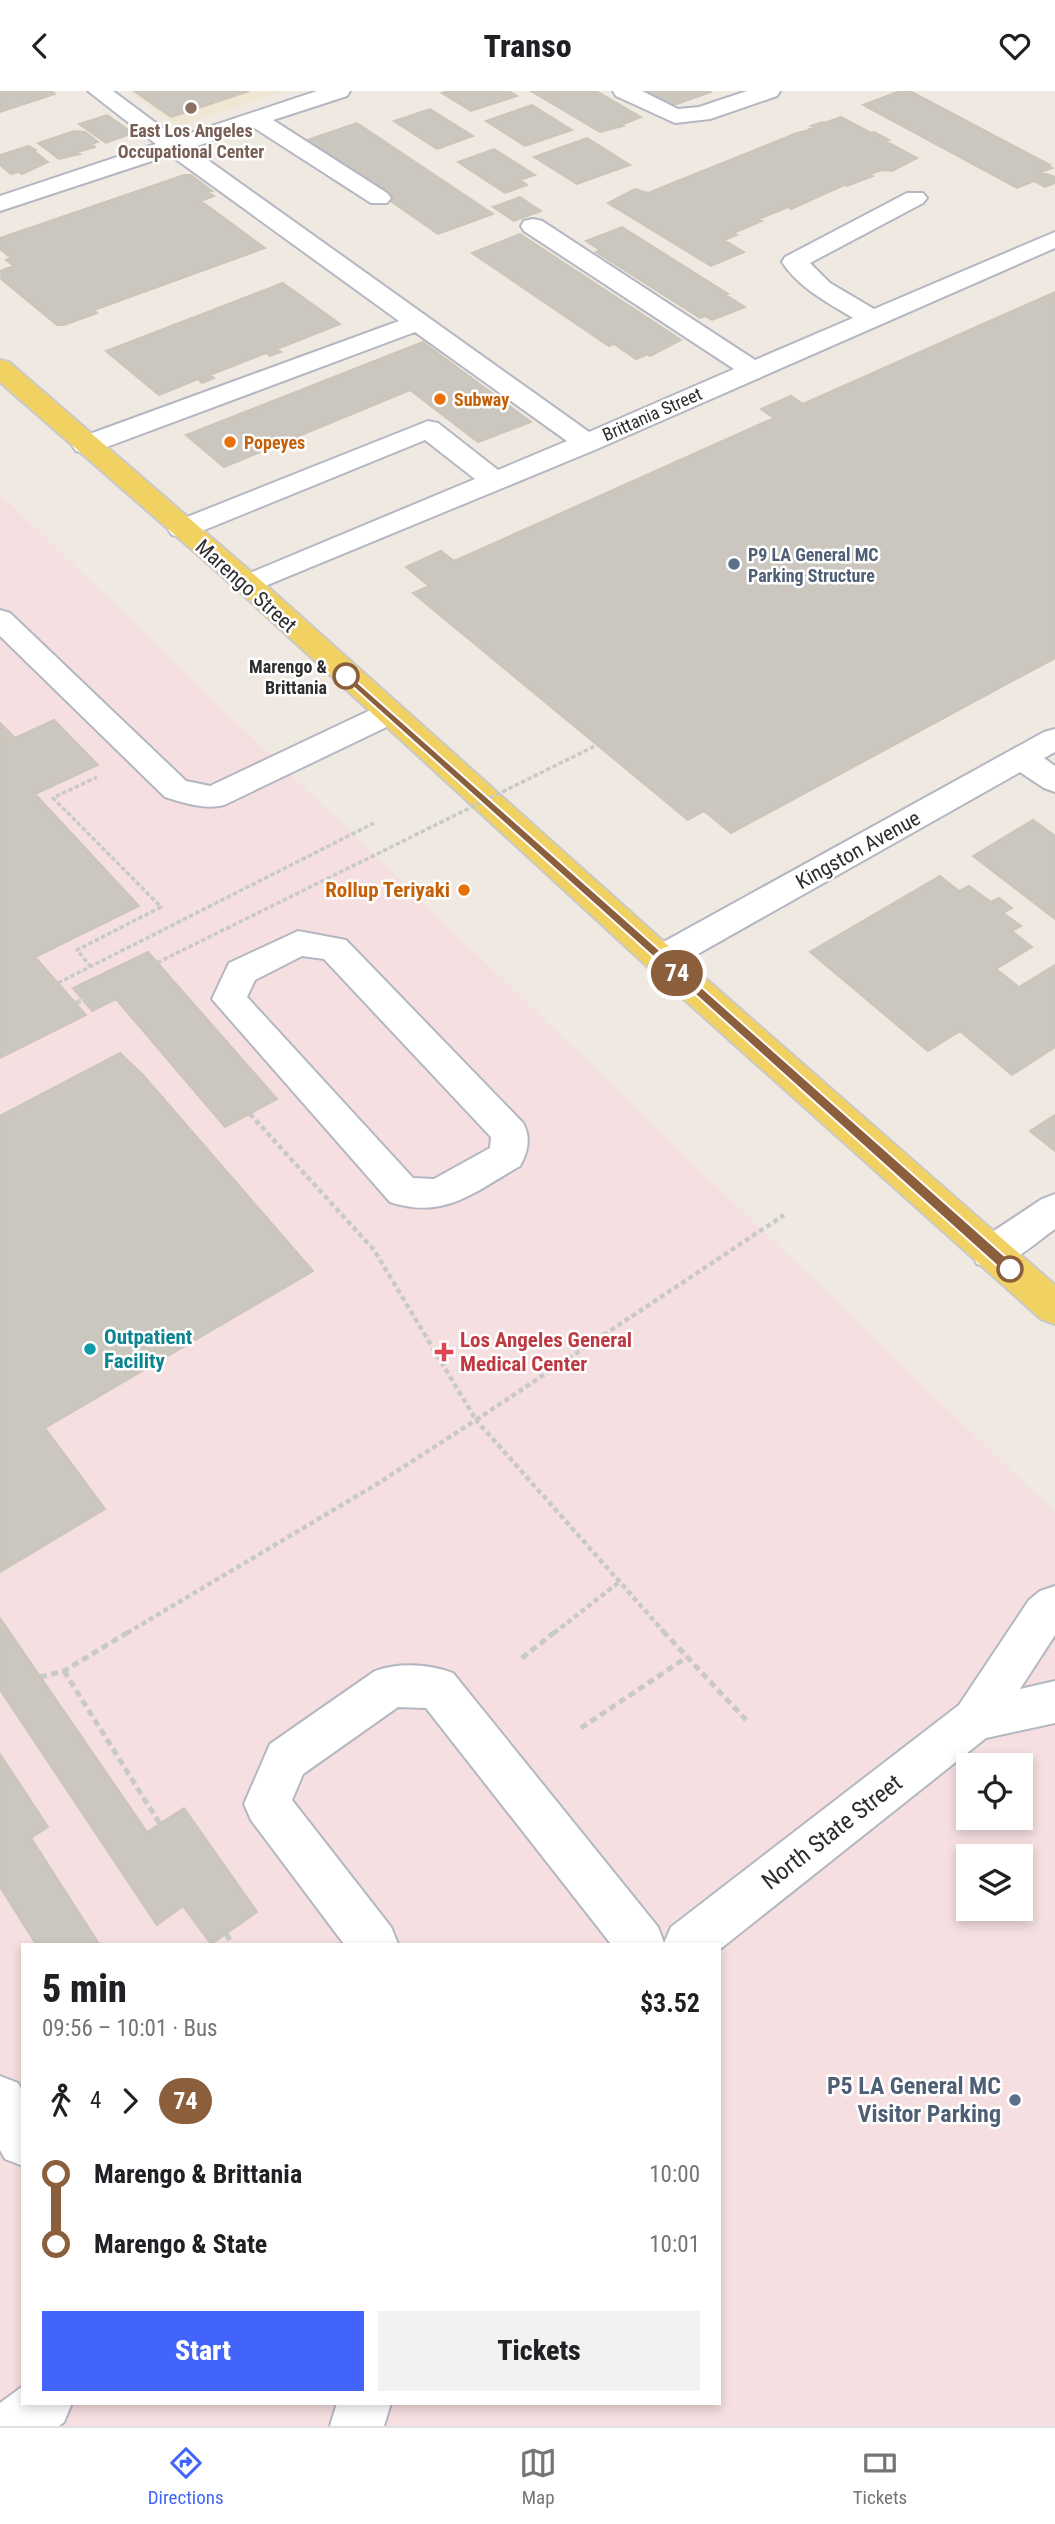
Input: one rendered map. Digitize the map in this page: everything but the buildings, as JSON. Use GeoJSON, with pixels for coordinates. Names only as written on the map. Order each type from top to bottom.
{"type":"FeatureCollection","features":[{"type":"Feature","properties":{"kind":"main road","name":"Marengo Street"},"geometry":{"type":"LineString","coordinates":[[0,368],[248,584],[661,959],[1055,1308]]}},
{"type":"Feature","properties":{"kind":"street"},"geometry":{"type":"LineString","coordinates":[[99,91],[417,323],[536,404],[587,443]]}},
{"type":"Feature","properties":{"kind":"street"},"geometry":{"type":"LineString","coordinates":[[0,204],[340,91]]}},
{"type":"Feature","properties":{"kind":"street"},"geometry":{"type":"LineString","coordinates":[[624,91],[675,116],[702,114],[769,91]]}},
{"type":"Feature","properties":{"kind":"street"},"geometry":{"type":"LineString","coordinates":[[256,119],[379,198]]}},
{"type":"Feature","properties":{"kind":"street"},"geometry":{"type":"LineString","coordinates":[[872,318],[821,288],[794,262],[915,198]]}},
{"type":"Feature","properties":{"kind":"street"},"geometry":{"type":"LineString","coordinates":[[533,226],[752,370]]}},
{"type":"Feature","properties":{"kind":"street","name":"Brittania Street"},"geometry":{"type":"LineString","coordinates":[[248,584],[587,443],[1055,239]]}},
{"type":"Feature","properties":{"kind":"street"},"geometry":{"type":"LineString","coordinates":[[86,445],[417,323]]}},
{"type":"Feature","properties":{"kind":"street"},"geometry":{"type":"LineString","coordinates":[[182,529],[428,429],[495,481]]}},
{"type":"Feature","properties":{"kind":"street"},"geometry":{"type":"LineString","coordinates":[[0,619],[176,790],[213,797],[388,713]]}},
{"type":"Feature","properties":{"kind":"street","name":"Kingston Avenue"},"geometry":{"type":"LineString","coordinates":[[661,959],[1055,739]]}},
{"type":"Feature","properties":{"kind":"street"},"geometry":{"type":"LineString","coordinates":[[1022,758],[1055,781]]}},
{"type":"Feature","properties":{"kind":"street"},"geometry":{"type":"LineString","coordinates":[[298,943],[334,949],[454,1075],[510,1133],[507,1156],[439,1194],[403,1192],[229,999],[241,972],[298,943]]}},
{"type":"Feature","properties":{"kind":"street"},"geometry":{"type":"LineString","coordinates":[[991,1253],[1055,1209]]}},
{"type":"Feature","properties":{"kind":"street","name":"North State Street"},"geometry":{"type":"LineString","coordinates":[[689,1943],[975,1720],[1044,1614],[1055,1605]]}},
{"type":"Feature","properties":{"kind":"street"},"geometry":{"type":"LineString","coordinates":[[373,1943],[267,1804],[286,1759],[391,1686],[437,1688],[640,1943]]}},
{"type":"Feature","properties":{"kind":"street","name":"North State Street"},"geometry":{"type":"LineString","coordinates":[[975,1720],[1055,1702]]}},
{"type":"Feature","properties":{"kind":"street"},"geometry":{"type":"LineString","coordinates":[[0,2101],[21,2138]]}},
{"type":"Feature","properties":{"kind":"street"},"geometry":{"type":"LineString","coordinates":[[15,2426],[42,2405]]}},
{"type":"Feature","properties":{"kind":"street"},"geometry":{"type":"LineString","coordinates":[[357,2426],[363,2405]]}},
{"type":"Feature","properties":{"kind":"path"},"geometry":{"type":"LineString","coordinates":[[76,1003],[597,745]]}},
{"type":"Feature","properties":{"kind":"path"},"geometry":{"type":"LineString","coordinates":[[91,967],[77,950],[161,907],[53,798],[102,775]]}},
{"type":"Feature","properties":{"kind":"path"},"geometry":{"type":"LineString","coordinates":[[58,983],[374,823]]}},
{"type":"Feature","properties":{"kind":"path"},"geometry":{"type":"LineString","coordinates":[[250,1114],[374,1250],[476,1420],[618,1583],[746,1720]]}},
{"type":"Feature","properties":{"kind":"path"},"geometry":{"type":"LineString","coordinates":[[40,1677],[64,1671],[377,1484],[784,1215]]}},
{"type":"Feature","properties":{"kind":"path"},"geometry":{"type":"LineString","coordinates":[[522,1658],[618,1583]]}},
{"type":"Feature","properties":{"kind":"path"},"geometry":{"type":"LineString","coordinates":[[580,1728],[687,1657]]}},
{"type":"Feature","properties":{"kind":"path"},"geometry":{"type":"LineString","coordinates":[[64,1671],[160,1824]]}},
{"type":"Feature","properties":{"kind":"path"},"geometry":{"type":"LineString","coordinates":[[226,1934],[232,1943]]}},
{"type":"Feature","properties":{"kind":"shaded area","name":"East Los Angeles Occupational Center"},"geometry":{"type":"Polygon","coordinates":[[[128,91],[283,91],[177,126],[128,91]]]}},
{"type":"Feature","properties":{"kind":"shaded area","name":"Los Angeles General Medical Center"},"geometry":{"type":"Polygon","coordinates":[[[0,494],[1055,1513],[1055,2426],[0,2426],[0,494]]]}},
{"type":"Feature","properties":{"kind":"bus line","name":"74"},"geometry":{"type":"LineString","coordinates":[[346,676],[1010,1269]]}},
{"type":"Feature","properties":{"kind":"place","name":"East Los Angeles Occupational Center"},"geometry":{"type":"Point","coordinates":[191,108]}},
{"type":"Feature","properties":{"kind":"place","name":"Subway"},"geometry":{"type":"Point","coordinates":[440,399]}},
{"type":"Feature","properties":{"kind":"place","name":"Popeyes"},"geometry":{"type":"Point","coordinates":[230,442]}},
{"type":"Feature","properties":{"kind":"place","name":"P9 LA General MC Parking Structure"},"geometry":{"type":"Point","coordinates":[734,564]}},
{"type":"Feature","properties":{"kind":"place","name":"Marengo & Brittania"},"geometry":{"type":"Point","coordinates":[346,676]}},
{"type":"Feature","properties":{"kind":"place","name":"Rollup Teriyaki"},"geometry":{"type":"Point","coordinates":[464,890]}},
{"type":"Feature","properties":{"kind":"place","name":"Outpatient Facility"},"geometry":{"type":"Point","coordinates":[90,1349]}},
{"type":"Feature","properties":{"kind":"place","name":"Los Angeles General Medical Center"},"geometry":{"type":"Point","coordinates":[444,1352]}},
{"type":"Feature","properties":{"kind":"place","name":"P5 LA General MC Visitor Parking"},"geometry":{"type":"Point","coordinates":[1015,2100]}}]}
